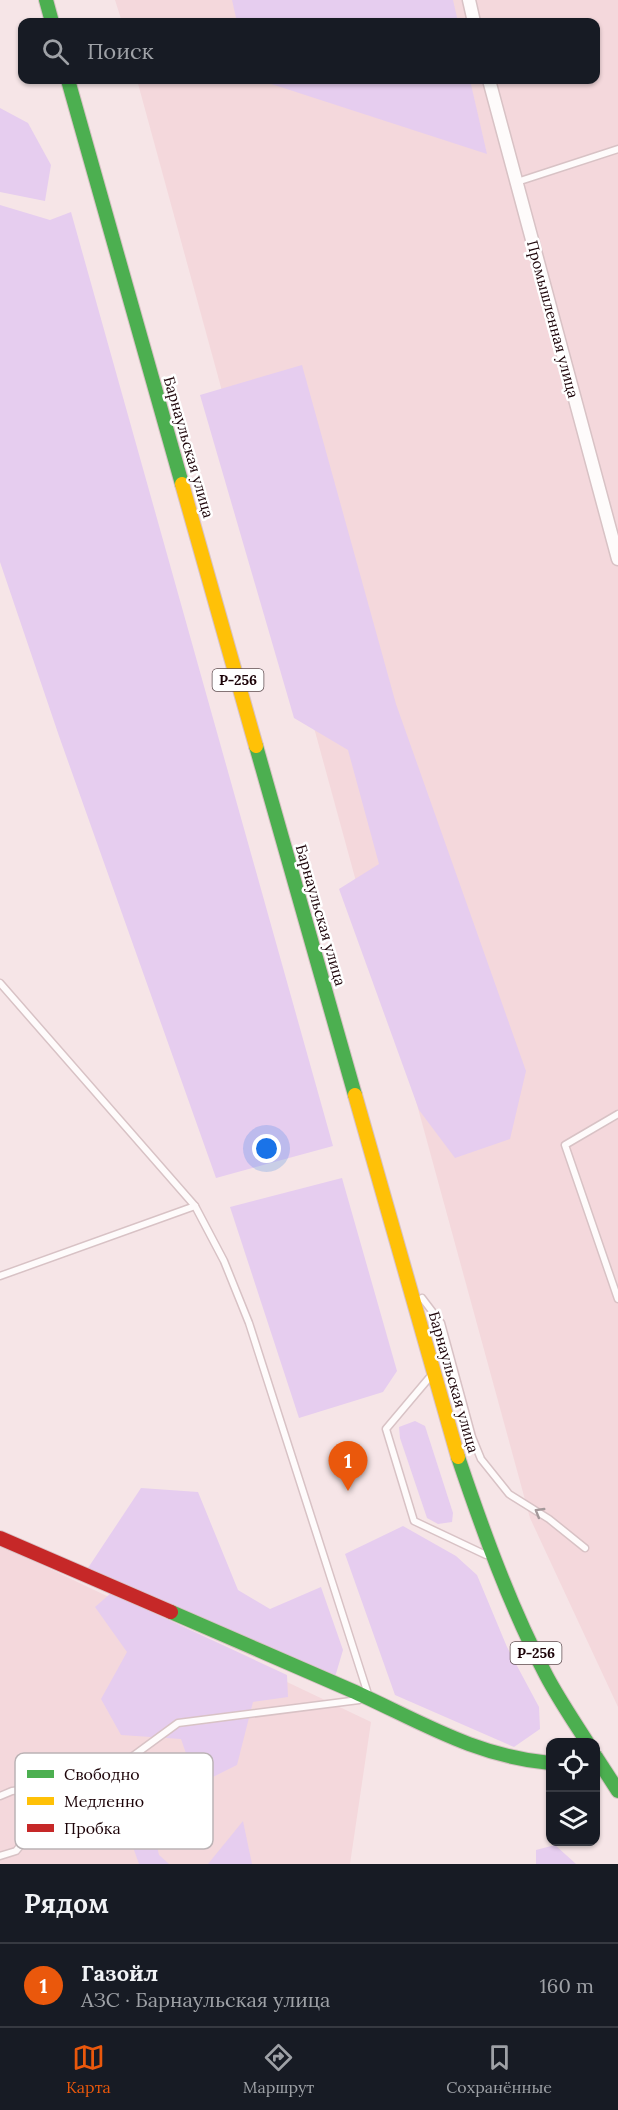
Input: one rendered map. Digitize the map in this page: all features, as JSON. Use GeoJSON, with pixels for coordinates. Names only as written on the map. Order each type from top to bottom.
{"type":"FeatureCollection","features":[{"type":"Feature","properties":{"kind":"main road"},"geometry":{"type":"LineString","coordinates":[[46,0],[51,18]]}},
{"type":"Feature","properties":{"kind":"main road","name":"Барнаульская улица"},"geometry":{"type":"LineString","coordinates":[[69,84],[451,1435],[493,1559],[543,1668],[583,1738]]}},
{"type":"Feature","properties":{"kind":"main road"},"geometry":{"type":"LineString","coordinates":[[0,1538],[370,1698],[482,1751],[528,1762],[546,1762]]}},
{"type":"Feature","properties":{"kind":"main road"},"geometry":{"type":"LineString","coordinates":[[600,1763],[618,1791]]}},
{"type":"Feature","properties":{"kind":"street"},"geometry":{"type":"LineString","coordinates":[[469,0],[473,18]]}},
{"type":"Feature","properties":{"kind":"street","name":"Промышленная улица"},"geometry":{"type":"LineString","coordinates":[[490,84],[618,559]]}},
{"type":"Feature","properties":{"kind":"lane"},"geometry":{"type":"LineString","coordinates":[[516,182],[618,149]]}},
{"type":"Feature","properties":{"kind":"lane"},"geometry":{"type":"LineString","coordinates":[[0,983],[195,1206],[224,1261],[249,1323],[370,1698],[178,1724],[138,1753]]}},
{"type":"Feature","properties":{"kind":"lane"},"geometry":{"type":"LineString","coordinates":[[618,1114],[565,1145],[618,1299]]}},
{"type":"Feature","properties":{"kind":"lane"},"geometry":{"type":"LineString","coordinates":[[0,1276],[195,1206]]}},
{"type":"Feature","properties":{"kind":"lane"},"geometry":{"type":"LineString","coordinates":[[407,1280],[441,1323],[472,1437],[481,1459],[509,1494],[549,1519],[585,1548]]}},
{"type":"Feature","properties":{"kind":"lane"},"geometry":{"type":"LineString","coordinates":[[434,1373],[386,1429],[414,1521],[493,1559]]}},
{"type":"Feature","properties":{"kind":"lane"},"geometry":{"type":"LineString","coordinates":[[0,1796],[15,1791]]}},
{"type":"Feature","properties":{"kind":"lane"},"geometry":{"type":"LineString","coordinates":[[0,1856],[18,1849]]}},
{"type":"Feature","properties":{"kind":"shaded area"},"geometry":{"type":"Polygon","coordinates":[[[115,0],[618,0],[618,1707],[530,1518],[138,84],[600,84],[600,18],[121,18],[115,0]]]}},
{"type":"Feature","properties":{"kind":"shaded area"},"geometry":{"type":"Polygon","coordinates":[[[232,0],[453,0],[457,18],[236,18],[232,0]]]}},
{"type":"Feature","properties":{"kind":"shaded area"},"geometry":{"type":"Polygon","coordinates":[[[271,84],[471,84],[487,154],[271,84]]]}},
{"type":"Feature","properties":{"kind":"shaded area"},"geometry":{"type":"Polygon","coordinates":[[[0,108],[28,123],[51,165],[45,201],[0,192],[0,108]]]}},
{"type":"Feature","properties":{"kind":"shaded area"},"geometry":{"type":"Polygon","coordinates":[[[0,205],[50,220],[71,212],[333,1146],[216,1178],[59,736],[0,562],[0,205]]]}},
{"type":"Feature","properties":{"kind":"shaded area"},"geometry":{"type":"Polygon","coordinates":[[[302,365],[396,704],[526,1071],[510,1139],[455,1158],[419,1110],[339,889],[379,864],[348,750],[294,718],[200,395],[302,365]]]}},
{"type":"Feature","properties":{"kind":"shaded area"},"geometry":{"type":"Polygon","coordinates":[[[342,1178],[397,1371],[383,1392],[299,1418],[230,1207],[342,1178]]]}},
{"type":"Feature","properties":{"kind":"shaded area"},"geometry":{"type":"Polygon","coordinates":[[[415,1421],[425,1426],[453,1513],[452,1522],[438,1524],[427,1518],[400,1438],[399,1427],[415,1421]]]}},
{"type":"Feature","properties":{"kind":"shaded area"},"geometry":{"type":"Polygon","coordinates":[[[141,1488],[198,1492],[238,1590],[270,1609],[321,1587],[343,1650],[335,1677],[88,1568],[141,1488]]]}},
{"type":"Feature","properties":{"kind":"shaded area"},"geometry":{"type":"Polygon","coordinates":[[[403,1526],[456,1556],[477,1575],[507,1647],[539,1707],[540,1729],[514,1747],[395,1695],[345,1554],[403,1526]]]}},
{"type":"Feature","properties":{"kind":"shaded area"},"geometry":{"type":"Polygon","coordinates":[[[0,1545],[371,1722],[350,1864],[0,1864],[0,1545]]]}},
{"type":"Feature","properties":{"kind":"shaded area"},"geometry":{"type":"Polygon","coordinates":[[[111,1593],[287,1675],[288,1697],[253,1702],[237,1765],[213,1777],[213,1753],[186,1753],[181,1739],[121,1735],[101,1699],[127,1652],[95,1607],[111,1593]]]}},
{"type":"Feature","properties":{"kind":"shaded area"},"geometry":{"type":"Polygon","coordinates":[[[243,1821],[252,1864],[208,1864],[243,1821]]]}},
{"type":"Feature","properties":{"kind":"shaded area"},"geometry":{"type":"Polygon","coordinates":[[[556,1846],[576,1864],[536,1864],[536,1850],[556,1846]]]}},
{"type":"Feature","properties":{"kind":"shaded area"},"geometry":{"type":"Polygon","coordinates":[[[134,1849],[158,1849],[159,1855],[169,1864],[139,1864],[134,1849]]]}},
{"type":"Feature","properties":{"kind":"traffic: fast"},"geometry":{"type":"LineString","coordinates":[[46,0],[51,18]]}},
{"type":"Feature","properties":{"kind":"traffic: fast"},"geometry":{"type":"LineString","coordinates":[[69,84],[182,484]]}},
{"type":"Feature","properties":{"kind":"traffic: fast"},"geometry":{"type":"LineString","coordinates":[[256,746],[355,1095]]}},
{"type":"Feature","properties":{"kind":"traffic: fast"},"geometry":{"type":"LineString","coordinates":[[458,1457],[487,1540],[533,1649],[551,1684],[584,1738]]}},
{"type":"Feature","properties":{"kind":"traffic: fast"},"geometry":{"type":"LineString","coordinates":[[171,1612],[355,1692],[449,1736],[497,1753],[546,1762]]}},
{"type":"Feature","properties":{"kind":"traffic: fast"},"geometry":{"type":"LineString","coordinates":[[600,1763],[618,1791]]}},
{"type":"Feature","properties":{"kind":"traffic: slow"},"geometry":{"type":"LineString","coordinates":[[182,484],[256,746]]}},
{"type":"Feature","properties":{"kind":"traffic: slow"},"geometry":{"type":"LineString","coordinates":[[355,1095],[458,1457]]}},
{"type":"Feature","properties":{"kind":"traffic: jam"},"geometry":{"type":"LineString","coordinates":[[0,1538],[171,1612]]}},
{"type":"Feature","properties":{"kind":"place","name":"Газойл"},"geometry":{"type":"Point","coordinates":[348,1491]}}]}
